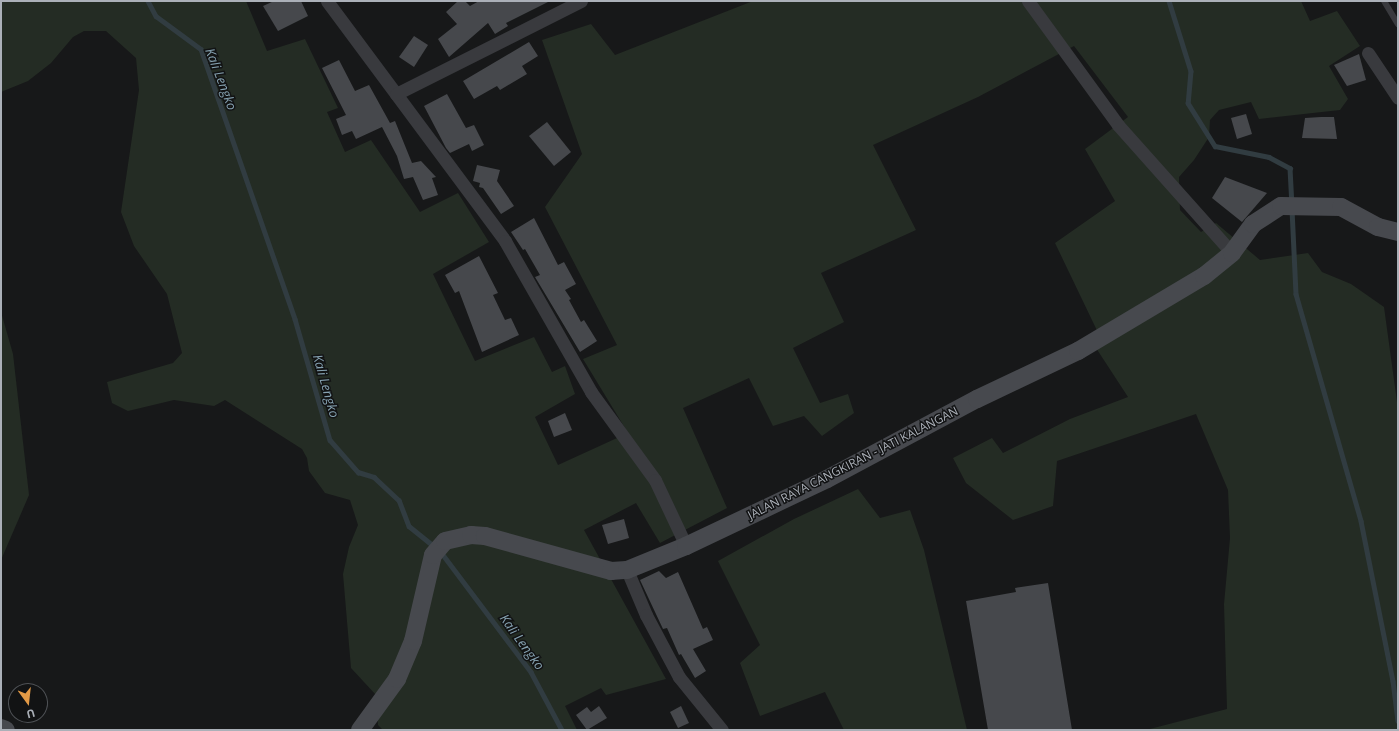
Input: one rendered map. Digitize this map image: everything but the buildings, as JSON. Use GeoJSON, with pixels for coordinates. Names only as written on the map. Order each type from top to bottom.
{"type":"FeatureCollection","features":[{"type":"Feature","properties":{"kind":"street"},"geometry":{"type":"LineString","coordinates":[[327,1],[505,242],[591,392],[655,480],[686,546]]}},
{"type":"Feature","properties":{"kind":"street"},"geometry":{"type":"LineString","coordinates":[[396,94],[581,1]]}},
{"type":"Feature","properties":{"kind":"street"},"geometry":{"type":"LineString","coordinates":[[1028,1],[1118,125],[1232,253]]}},
{"type":"Feature","properties":{"kind":"street"},"geometry":{"type":"LineString","coordinates":[[1368,53],[1398,98]]}},
{"type":"Feature","properties":{"kind":"street","name":"JALAN RAYA CANGKIRAN - JATI KALANGAN"},"geometry":{"type":"LineString","coordinates":[[360,730],[397,679],[413,640],[433,555],[445,540],[471,535],[485,536],[611,571],[627,570],[686,546],[827,479],[977,399],[1078,351],[1204,276],[1232,253],[1253,224],[1281,206],[1305,205],[1341,207],[1378,227],[1398,232]]}},
{"type":"Feature","properties":{"kind":"street"},"geometry":{"type":"LineString","coordinates":[[627,570],[646,615],[679,677],[722,730]]}},
{"type":"Feature","properties":{"kind":"street"},"geometry":{"type":"LineString","coordinates":[[1,728],[6,730]]}},
{"type":"Feature","properties":{"kind":"lane"},"geometry":{"type":"LineString","coordinates":[[1384,1],[1398,24]]}},
{"type":"Feature","properties":{"kind":"shaded area"},"geometry":{"type":"Polygon","coordinates":[[[1,1],[246,1],[267,51],[305,39],[338,108],[327,112],[345,152],[371,140],[420,212],[458,193],[489,242],[433,274],[475,361],[534,337],[552,372],[565,366],[575,394],[535,417],[558,465],[628,433],[583,359],[617,345],[545,207],[582,154],[542,40],[591,24],[615,55],[753,1],[1301,1],[1310,21],[1337,11],[1360,46],[1329,66],[1348,99],[1340,110],[1259,119],[1251,102],[1219,110],[1210,120],[1209,137],[1194,160],[1179,177],[1180,210],[1201,232],[1216,223],[1260,260],[1308,253],[1322,272],[1351,284],[1384,307],[1398,409],[1398,730],[1146,730],[1227,709],[1224,604],[1230,538],[1228,490],[1196,414],[1057,461],[1053,506],[1013,520],[966,483],[953,458],[992,438],[1003,453],[1070,419],[1128,397],[1096,348],[1103,343],[1055,243],[1115,201],[1085,149],[1128,117],[1074,46],[978,97],[873,145],[916,230],[821,273],[844,322],[793,348],[820,403],[848,394],[854,413],[822,436],[804,416],[773,426],[749,378],[683,408],[727,508],[660,543],[636,503],[584,530],[666,679],[606,695],[601,688],[565,706],[577,730],[383,730],[378,725],[376,695],[351,668],[343,574],[349,547],[358,525],[350,500],[325,493],[309,471],[307,458],[302,449],[225,400],[214,406],[174,400],[128,411],[112,403],[107,382],[173,363],[182,353],[167,294],[134,246],[121,212],[139,90],[136,58],[106,31],[84,31],[73,37],[51,63],[28,81],[1,92],[1,1]]]}},
{"type":"Feature","properties":{"kind":"shaded area"},"geometry":{"type":"Polygon","coordinates":[[[1,312],[13,354],[29,495],[1,560],[1,312]]]}},
{"type":"Feature","properties":{"kind":"shaded area"},"geometry":{"type":"Polygon","coordinates":[[[858,489],[880,518],[910,510],[924,550],[967,730],[844,730],[825,692],[760,716],[740,663],[760,645],[718,561],[794,519],[858,489]]]}},
{"type":"Feature","properties":{"kind":"waterway","name":"Kali Lengko"},"geometry":{"type":"LineString","coordinates":[[148,1],[156,16],[201,49],[295,319],[330,440],[358,472],[374,477],[399,500],[409,526],[435,547]]}},
{"type":"Feature","properties":{"kind":"waterway"},"geometry":{"type":"LineString","coordinates":[[1169,1],[1191,71],[1188,103],[1215,146],[1269,157],[1290,168],[1292,202]]}},
{"type":"Feature","properties":{"kind":"waterway"},"geometry":{"type":"LineString","coordinates":[[1292,209],[1296,294],[1361,521],[1393,681],[1398,721]]}},
{"type":"Feature","properties":{"kind":"waterway","name":"Kali Lengko"},"geometry":{"type":"LineString","coordinates":[[441,552],[531,672],[562,730]]}}]}
